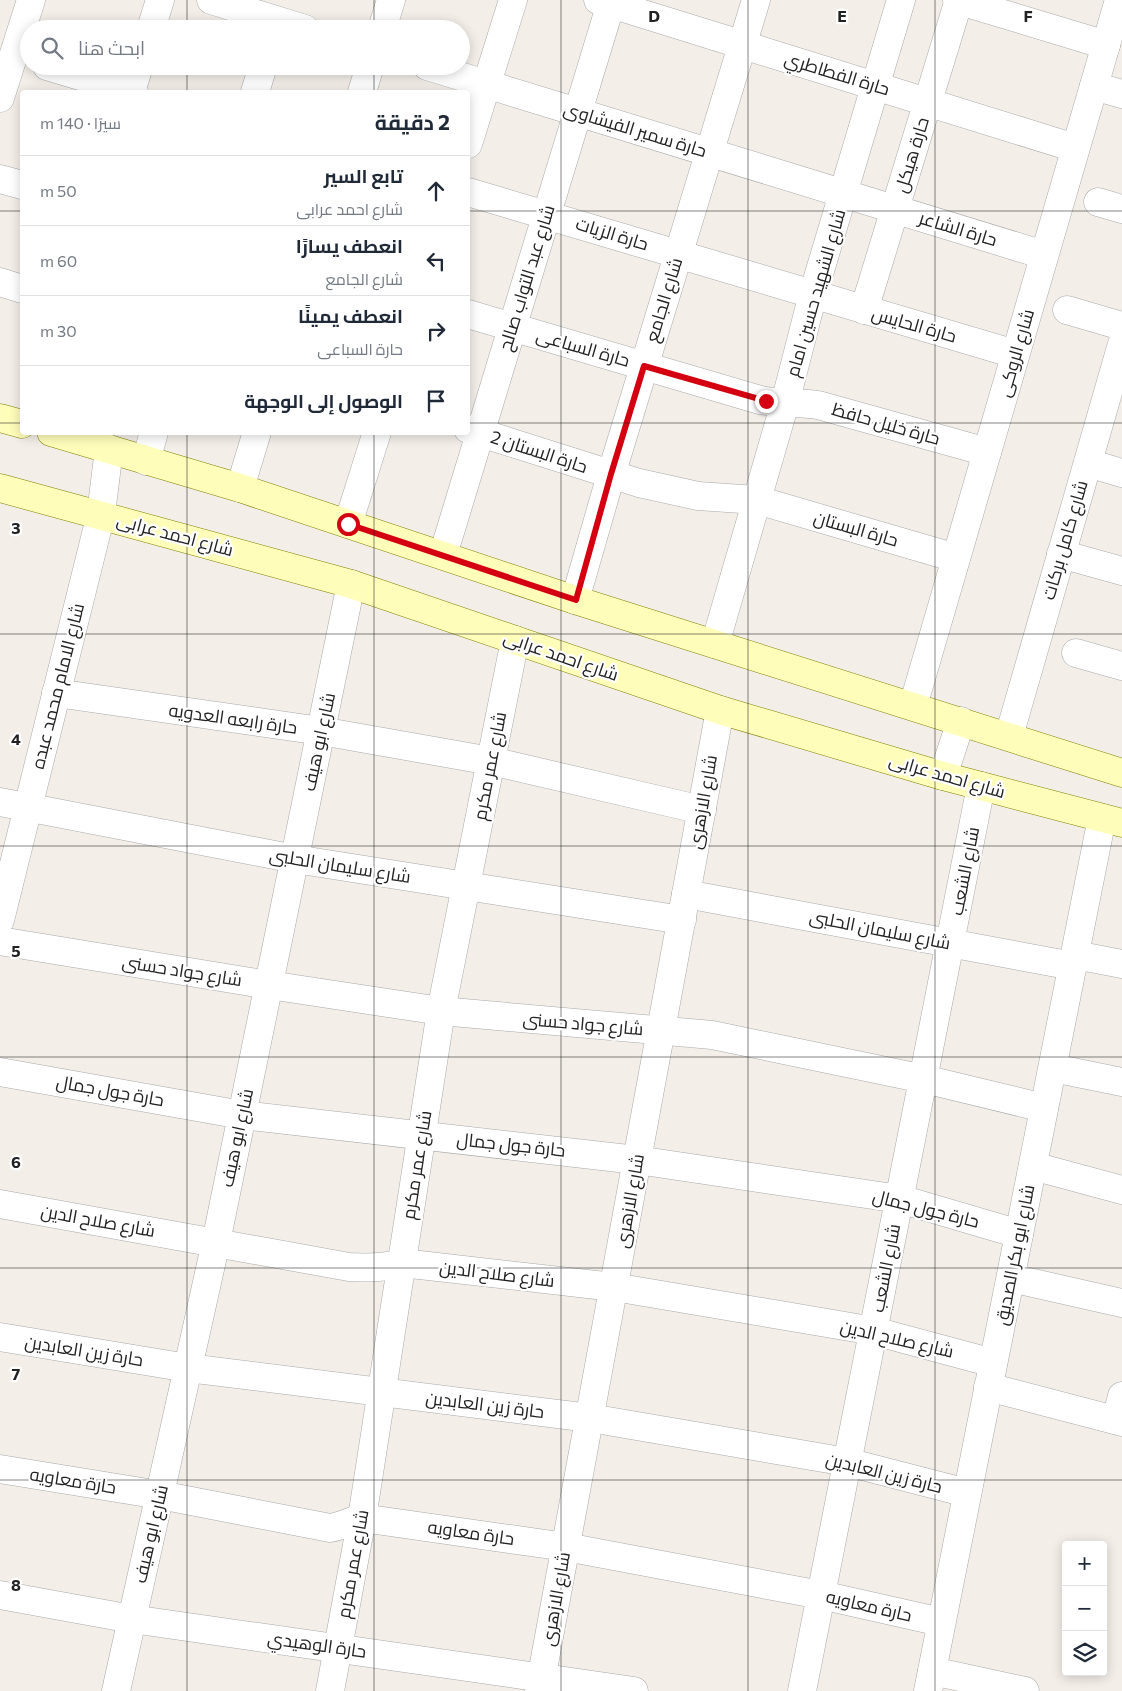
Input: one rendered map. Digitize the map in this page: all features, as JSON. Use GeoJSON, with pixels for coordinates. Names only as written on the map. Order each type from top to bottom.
{"type":"FeatureCollection","features":[{"type":"Feature","properties":{"kind":"street"},"geometry":{"type":"LineString","coordinates":[[25,20],[31,0]]}},
{"type":"Feature","properties":{"kind":"street"},"geometry":{"type":"LineString","coordinates":[[154,20],[160,0]]}},
{"type":"Feature","properties":{"kind":"street"},"geometry":{"type":"LineString","coordinates":[[211,0],[278,16]]}},
{"type":"Feature","properties":{"kind":"street"},"geometry":{"type":"LineString","coordinates":[[385,20],[391,0]]}},
{"type":"Feature","properties":{"kind":"street"},"geometry":{"type":"LineString","coordinates":[[470,137],[513,0]]}},
{"type":"Feature","properties":{"kind":"street","name":"شارع الجامع"},"geometry":{"type":"LineString","coordinates":[[576,600],[611,474],[756,0]]}},
{"type":"Feature","properties":{"kind":"street","name":"شارع الشهيد حسين امام"},"geometry":{"type":"LineString","coordinates":[[715,644],[785,404],[813,294],[901,0]]}},
{"type":"Feature","properties":{"kind":"street"},"geometry":{"type":"LineString","coordinates":[[958,0],[1106,45]]}},
{"type":"Feature","properties":{"kind":"street","name":"حارة هيكل"},"geometry":{"type":"LineString","coordinates":[[864,310],[958,0]]}},
{"type":"Feature","properties":{"kind":"street","name":"شارع الروكى"},"geometry":{"type":"LineString","coordinates":[[913,706],[1119,0]]}},
{"type":"Feature","properties":{"kind":"street","name":"حارة الفطاطري"},"geometry":{"type":"LineString","coordinates":[[607,1],[742,45],[1076,148]]}},
{"type":"Feature","properties":{"kind":"street","name":"شارع عبد التواب صالح"},"geometry":{"type":"LineString","coordinates":[[443,556],[474,431],[512,328],[578,112],[607,1]]}},
{"type":"Feature","properties":{"kind":"street"},"geometry":{"type":"LineString","coordinates":[[0,98],[20,36]]}},
{"type":"Feature","properties":{"kind":"street"},"geometry":{"type":"LineString","coordinates":[[86,75],[134,86]]}},
{"type":"Feature","properties":{"kind":"street"},"geometry":{"type":"LineString","coordinates":[[256,90],[260,75]]}},
{"type":"Feature","properties":{"kind":"street"},"geometry":{"type":"LineString","coordinates":[[363,90],[367,75]]}},
{"type":"Feature","properties":{"kind":"street","name":"حارة سمير الفيشاوى"},"geometry":{"type":"LineString","coordinates":[[456,75],[843,194]]}},
{"type":"Feature","properties":{"kind":"street"},"geometry":{"type":"LineString","coordinates":[[1094,86],[1122,94]]}},
{"type":"Feature","properties":{"kind":"street"},"geometry":{"type":"LineString","coordinates":[[0,179],[20,184]]}},
{"type":"Feature","properties":{"kind":"street","name":"حارة الزيات"},"geometry":{"type":"LineString","coordinates":[[470,193],[813,294]]}},
{"type":"Feature","properties":{"kind":"street","name":"حارة الشاعر"},"geometry":{"type":"LineString","coordinates":[[843,194],[1044,255]]}},
{"type":"Feature","properties":{"kind":"street"},"geometry":{"type":"LineString","coordinates":[[0,282],[20,288]]}},
{"type":"Feature","properties":{"kind":"street","name":"حارة الحايس"},"geometry":{"type":"LineString","coordinates":[[813,294],[1016,354]]}},
{"type":"Feature","properties":{"kind":"street"},"geometry":{"type":"LineString","coordinates":[[1068,310],[1122,326]]}},
{"type":"Feature","properties":{"kind":"street","name":"حارة السباعى"},"geometry":{"type":"LineString","coordinates":[[470,315],[760,400],[785,404]]}},
{"type":"Feature","properties":{"kind":"street","name":"شارع كامل بركات"},"geometry":{"type":"LineString","coordinates":[[1009,736],[1120,356]]}},
{"type":"Feature","properties":{"kind":"street","name":"حارة خليل حافظ"},"geometry":{"type":"LineString","coordinates":[[785,404],[818,405],[987,452]]}},
{"type":"Feature","properties":{"kind":"street"},"geometry":{"type":"LineString","coordinates":[[0,418],[20,423]]}},
{"type":"Feature","properties":{"kind":"street","name":"حارة البستان 2"},"geometry":{"type":"LineString","coordinates":[[474,431],[669,490],[698,496],[757,500]]}},
{"type":"Feature","properties":{"kind":"street"},"geometry":{"type":"LineString","coordinates":[[61,435],[240,488],[576,600],[1122,772]]}},
{"type":"Feature","properties":{"kind":"street"},"geometry":{"type":"LineString","coordinates":[[146,460],[153,435]]}},
{"type":"Feature","properties":{"kind":"street"},"geometry":{"type":"LineString","coordinates":[[240,488],[256,435]]}},
{"type":"Feature","properties":{"kind":"street"},"geometry":{"type":"LineString","coordinates":[[348,524],[376,435]]}},
{"type":"Feature","properties":{"kind":"street","name":"شارع الامام محمد عبده"},"geometry":{"type":"LineString","coordinates":[[0,920],[101,514],[109,450]]}},
{"type":"Feature","properties":{"kind":"street"},"geometry":{"type":"LineString","coordinates":[[1088,463],[1122,473]]}},
{"type":"Feature","properties":{"kind":"street","name":"شارع احمد عرابى"},"geometry":{"type":"LineString","coordinates":[[0,488],[352,584],[720,710],[943,776],[1112,821]]}},
{"type":"Feature","properties":{"kind":"street","name":"حارة البستان"},"geometry":{"type":"LineString","coordinates":[[757,500],[956,558]]}},
{"type":"Feature","properties":{"kind":"street"},"geometry":{"type":"LineString","coordinates":[[1061,554],[1122,571]]}},
{"type":"Feature","properties":{"kind":"street","name":"شارع ابو هيف"},"geometry":{"type":"LineString","coordinates":[[116,1691],[216,1242],[352,584]]}},
{"type":"Feature","properties":{"kind":"street","name":"شارع عمر مكرم"},"geometry":{"type":"LineString","coordinates":[[330,1691],[362,1518],[441,1011],[515,640]]}},
{"type":"Feature","properties":{"kind":"street"},"geometry":{"type":"LineString","coordinates":[[1076,653],[1122,666]]}},
{"type":"Feature","properties":{"kind":"street","name":"حارة رابعه العدويه"},"geometry":{"type":"LineString","coordinates":[[56,693],[321,731],[491,761],[702,810]]}},
{"type":"Feature","properties":{"kind":"street","name":"شارع الازهرى"},"geometry":{"type":"LineString","coordinates":[[540,1684],[720,710]]}},
{"type":"Feature","properties":{"kind":"street"},"geometry":{"type":"LineString","coordinates":[[943,776],[961,721]]}},
{"type":"Feature","properties":{"kind":"street","name":"شارع الشعب"},"geometry":{"type":"LineString","coordinates":[[802,1691],[981,786]]}},
{"type":"Feature","properties":{"kind":"street","name":"شارع سليمان الحلبى"},"geometry":{"type":"LineString","coordinates":[[0,802],[27,809],[295,860],[466,886],[684,907],[1074,960],[1122,964]]}},
{"type":"Feature","properties":{"kind":"street","name":"شارع ابو بكر الصديق"},"geometry":{"type":"LineString","coordinates":[[930,1681],[1074,960],[1112,821]]}},
{"type":"Feature","properties":{"kind":"street","name":"شارع جواد حسنى"},"geometry":{"type":"LineString","coordinates":[[0,941],[269,986],[441,1011],[712,1035],[924,1079],[1044,1108]]}},
{"type":"Feature","properties":{"kind":"street"},"geometry":{"type":"LineString","coordinates":[[1053,1068],[1122,1082]]}},
{"type":"Feature","properties":{"kind":"street","name":"حارة جول جمال"},"geometry":{"type":"LineString","coordinates":[[0,1072],[242,1115],[638,1160],[900,1199],[1019,1234]]}},
{"type":"Feature","properties":{"kind":"street"},"geometry":{"type":"LineString","coordinates":[[1033,1166],[1122,1190]]}},
{"type":"Feature","properties":{"kind":"street","name":"شارع صلاح الدين"},"geometry":{"type":"LineString","coordinates":[[0,1204],[349,1267],[370,1268],[402,1263],[614,1287],[874,1331],[991,1375],[1120,1413]]}},
{"type":"Feature","properties":{"kind":"street"},"geometry":{"type":"LineString","coordinates":[[1011,1278],[1122,1303]]}},
{"type":"Feature","properties":{"kind":"street","name":"حارة زين العابدين"},"geometry":{"type":"LineString","coordinates":[[0,1337],[188,1368],[590,1418],[848,1462],[967,1493]]}},
{"type":"Feature","properties":{"kind":"street","name":"حارة معاويه"},"geometry":{"type":"LineString","coordinates":[[0,1469],[160,1495],[330,1528],[344,1526],[353,1520],[362,1518],[566,1547],[821,1595],[941,1622]]}},
{"type":"Feature","properties":{"kind":"street","name":"حارة الوهيدي"},"geometry":{"type":"LineString","coordinates":[[0,1595],[132,1619],[338,1648],[540,1684],[634,1691]]}},
{"type":"Feature","properties":{"kind":"street"},"geometry":{"type":"LineString","coordinates":[[930,1681],[1025,1691]]}},
{"type":"Feature","properties":{"kind":"route"},"geometry":{"type":"LineString","coordinates":[[348,524],[576,600],[611,474],[644,366],[766,401]]}}]}
